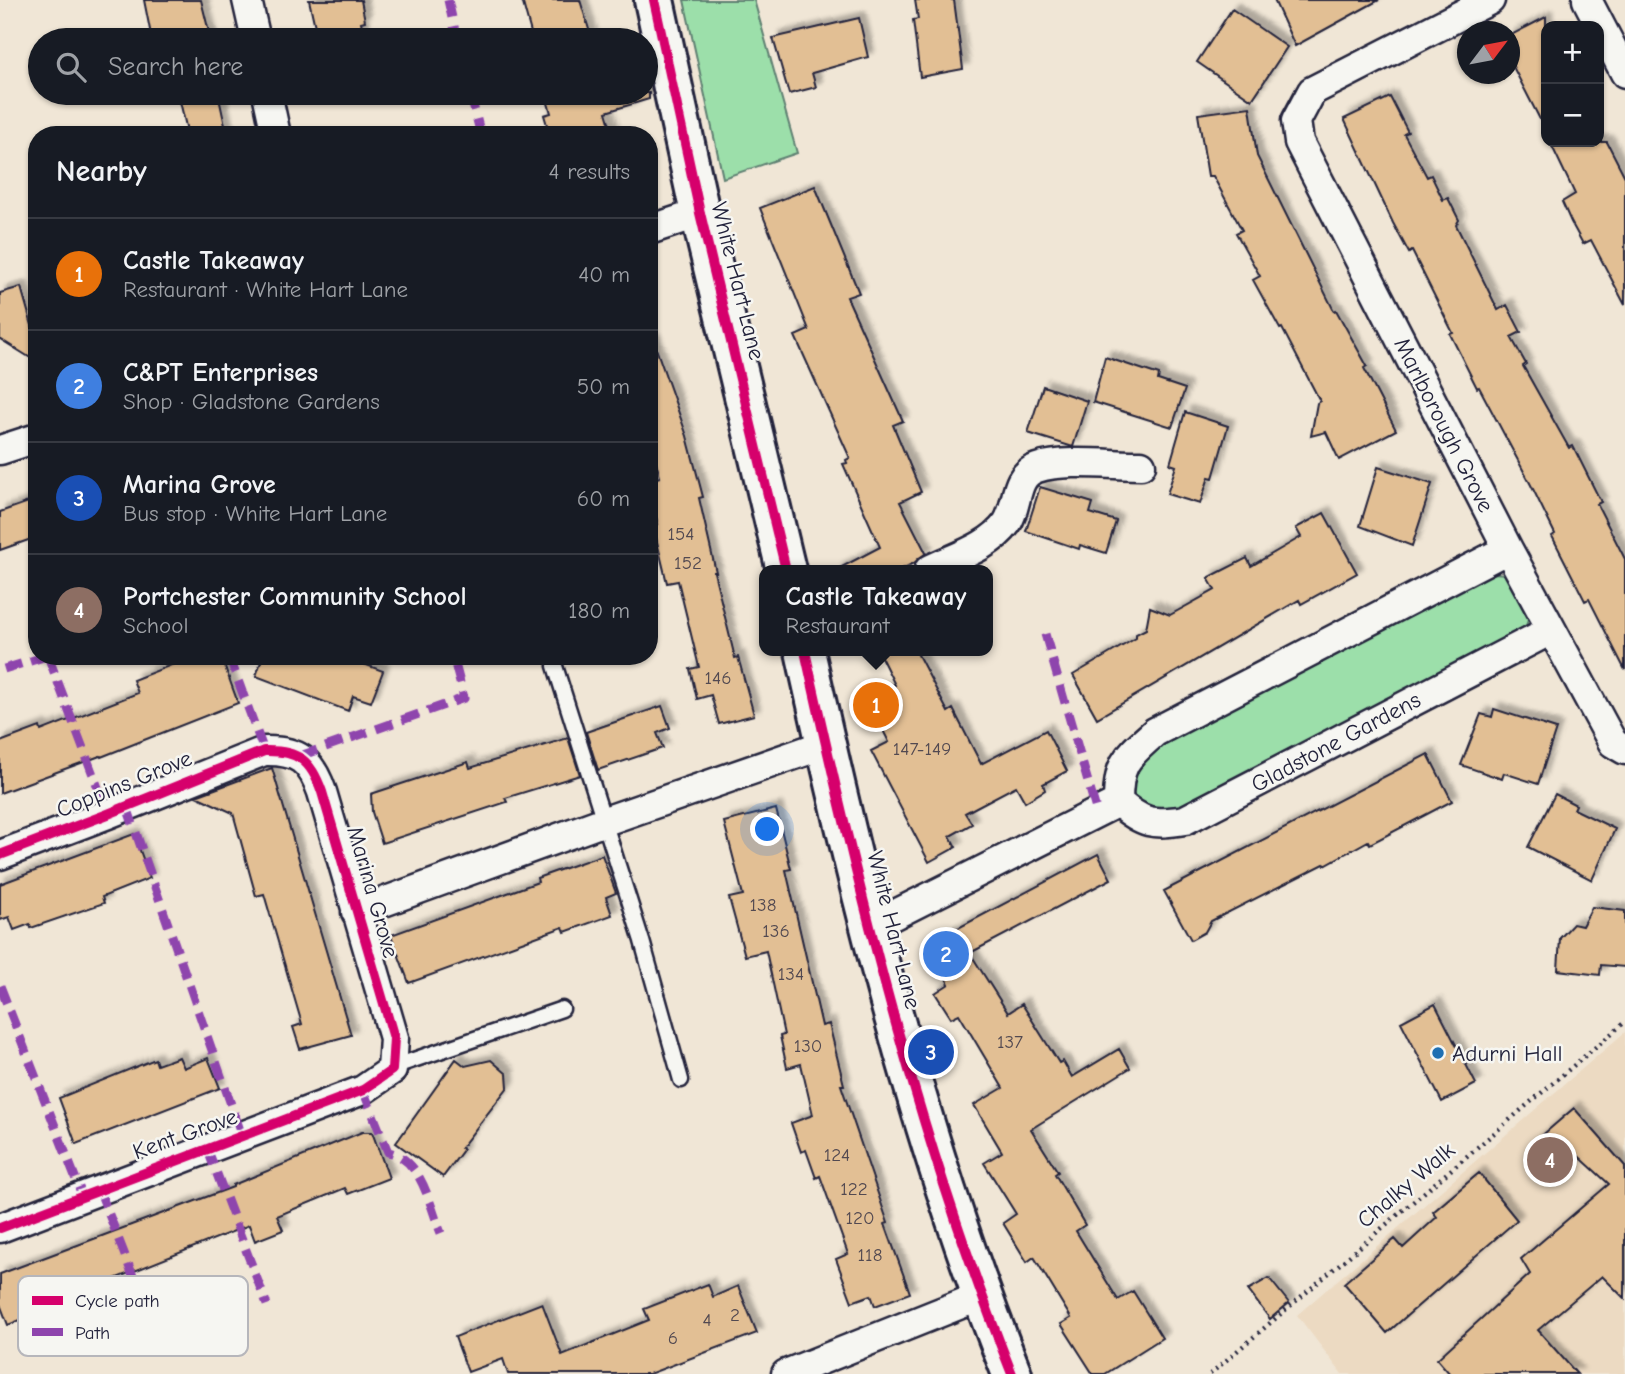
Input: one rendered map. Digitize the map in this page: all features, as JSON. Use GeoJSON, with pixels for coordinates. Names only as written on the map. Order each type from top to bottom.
{"type":"FeatureCollection","features":[{"type":"Feature","properties":{"kind":"street"},"geometry":{"type":"LineString","coordinates":[[247,0],[253,28]]}},
{"type":"Feature","properties":{"kind":"street","name":"White Hart Lane"},"geometry":{"type":"LineString","coordinates":[[654,0],[700,213],[785,565]]}},
{"type":"Feature","properties":{"kind":"street","name":"Marlborough Grove"},"geometry":{"type":"LineString","coordinates":[[1490,0],[1312,91],[1296,121],[1299,142],[1508,549],[1613,743],[1625,750]]}},
{"type":"Feature","properties":{"kind":"street"},"geometry":{"type":"LineString","coordinates":[[1587,0],[1625,73]]}},
{"type":"Feature","properties":{"kind":"street"},"geometry":{"type":"LineString","coordinates":[[270,105],[274,126]]}},
{"type":"Feature","properties":{"kind":"street"},"geometry":{"type":"LineString","coordinates":[[658,227],[700,213]]}},
{"type":"Feature","properties":{"kind":"street"},"geometry":{"type":"LineString","coordinates":[[0,450],[28,441]]}},
{"type":"Feature","properties":{"kind":"street"},"geometry":{"type":"LineString","coordinates":[[939,565],[993,539],[1009,520],[1021,480],[1036,468],[1070,464],[1141,465]]}},
{"type":"Feature","properties":{"kind":"street"},"geometry":{"type":"LineString","coordinates":[[870,927],[1118,802],[1118,784],[1127,757],[1155,732],[1508,549]]}},
{"type":"Feature","properties":{"kind":"street","name":"Gladstone Gardens"},"geometry":{"type":"LineString","coordinates":[[1118,802],[1133,815],[1158,824],[1185,820],[1551,629]]}},
{"type":"Feature","properties":{"kind":"street","name":"White Hart Lane"},"geometry":{"type":"LineString","coordinates":[[806,656],[870,927],[923,1121],[981,1296],[1012,1374]]}},
{"type":"Feature","properties":{"kind":"street","name":"Marina Grove"},"geometry":{"type":"LineString","coordinates":[[356,912],[826,744]]}},
{"type":"Feature","properties":{"kind":"street","name":"Marina Grove"},"geometry":{"type":"LineString","coordinates":[[264,751],[282,750],[300,756],[316,775],[394,1038],[388,1072]]}},
{"type":"Feature","properties":{"kind":"street","name":"Coppins Grove"},"geometry":{"type":"LineString","coordinates":[[0,855],[264,751]]}},
{"type":"Feature","properties":{"kind":"street","name":"Kent Grove"},"geometry":{"type":"LineString","coordinates":[[0,1228],[363,1090],[388,1072]]}},
{"type":"Feature","properties":{"kind":"street"},"geometry":{"type":"LineString","coordinates":[[786,1374],[981,1296]]}},
{"type":"Feature","properties":{"kind":"lane"},"geometry":{"type":"LineString","coordinates":[[555,666],[642,941],[681,1080]]}},
{"type":"Feature","properties":{"kind":"lane"},"geometry":{"type":"LineString","coordinates":[[388,1072],[562,1009]]}},
{"type":"Feature","properties":{"kind":"path"},"geometry":{"type":"LineString","coordinates":[[1319,1282],[1325,1289]]}},
{"type":"Feature","properties":{"kind":"shaded area"},"geometry":{"type":"Polygon","coordinates":[[[1625,1032],[1625,1374],[1342,1374],[1297,1315],[1625,1032]]]}},
{"type":"Feature","properties":{"kind":"green space"},"geometry":{"type":"Polygon","coordinates":[[[684,0],[754,0],[797,153],[723,178],[684,0]]]}},
{"type":"Feature","properties":{"kind":"green space"},"geometry":{"type":"Polygon","coordinates":[[[1493,573],[1506,574],[1529,614],[1525,631],[1181,809],[1159,812],[1138,805],[1129,790],[1134,765],[1150,748],[1493,573]]]}},
{"type":"Feature","properties":{"kind":"building"},"geometry":{"type":"Polygon","coordinates":[[[144,0],[201,0],[208,28],[150,28],[144,0]]]}},
{"type":"Feature","properties":{"kind":"building"},"geometry":{"type":"Polygon","coordinates":[[[309,0],[361,0],[365,21],[361,22],[362,28],[315,28],[309,0]]]}},
{"type":"Feature","properties":{"kind":"building"},"geometry":{"type":"Polygon","coordinates":[[[522,0],[580,0],[589,28],[530,28],[522,0]]]}},
{"type":"Feature","properties":{"kind":"building"},"geometry":{"type":"Polygon","coordinates":[[[915,0],[954,0],[963,69],[920,77],[913,20],[918,19],[915,0]]]}},
{"type":"Feature","properties":{"kind":"building"},"geometry":{"type":"Polygon","coordinates":[[[1274,0],[1379,0],[1295,46],[1274,0]]]}},
{"type":"Feature","properties":{"kind":"building"},"geometry":{"type":"Polygon","coordinates":[[[1232,9],[1287,47],[1252,100],[1197,62],[1232,9]]]}},
{"type":"Feature","properties":{"kind":"building"},"geometry":{"type":"Polygon","coordinates":[[[1546,17],[1546,21],[1541,21],[1541,121],[1520,80],[1520,30],[1546,17]]]}},
{"type":"Feature","properties":{"kind":"building"},"geometry":{"type":"Polygon","coordinates":[[[859,18],[868,57],[812,73],[816,87],[789,94],[773,38],[859,18]]]}},
{"type":"Feature","properties":{"kind":"building"},"geometry":{"type":"Polygon","coordinates":[[[1390,97],[1408,132],[1404,134],[1427,177],[1431,175],[1443,200],[1448,198],[1459,220],[1456,225],[1498,310],[1507,305],[1521,332],[1511,337],[1526,364],[1523,366],[1569,448],[1573,446],[1601,502],[1597,504],[1625,559],[1625,670],[1589,599],[1585,601],[1552,536],[1555,534],[1531,485],[1479,387],[1477,388],[1450,334],[1453,333],[1412,251],[1409,253],[1393,223],[1344,119],[1390,97]]]}},
{"type":"Feature","properties":{"kind":"building"},"geometry":{"type":"Polygon","coordinates":[[[181,105],[221,105],[225,126],[186,126],[181,105]]]}},
{"type":"Feature","properties":{"kind":"building"},"geometry":{"type":"Polygon","coordinates":[[[549,105],[629,105],[606,112],[610,126],[547,126],[544,115],[551,113],[549,105]]]}},
{"type":"Feature","properties":{"kind":"building"},"geometry":{"type":"Polygon","coordinates":[[[1250,107],[1257,156],[1334,311],[1336,310],[1367,366],[1364,368],[1396,430],[1339,460],[1326,432],[1311,436],[1317,403],[1320,401],[1282,328],[1280,329],[1253,280],[1260,276],[1236,233],[1242,230],[1213,176],[1208,176],[1198,114],[1250,107]]]}},
{"type":"Feature","properties":{"kind":"building"},"geometry":{"type":"Polygon","coordinates":[[[1604,142],[1607,142],[1625,177],[1625,305],[1591,240],[1583,244],[1571,222],[1562,202],[1575,194],[1552,147],[1604,147],[1604,142]]]}},
{"type":"Feature","properties":{"kind":"building"},"geometry":{"type":"Polygon","coordinates":[[[815,186],[859,293],[847,297],[903,421],[893,425],[921,492],[900,502],[926,553],[910,565],[846,565],[880,547],[843,464],[850,458],[795,336],[809,330],[760,208],[815,186]]]}},
{"type":"Feature","properties":{"kind":"building"},"geometry":{"type":"Polygon","coordinates":[[[21,287],[28,312],[28,356],[0,339],[0,293],[21,287]]]}},
{"type":"Feature","properties":{"kind":"building"},"geometry":{"type":"Polygon","coordinates":[[[658,354],[687,436],[703,497],[699,498],[714,572],[735,658],[738,657],[754,715],[719,724],[711,695],[697,699],[690,669],[699,667],[678,581],[667,583],[658,546],[658,354]]]}},
{"type":"Feature","properties":{"kind":"building"},"geometry":{"type":"Polygon","coordinates":[[[1105,357],[1159,375],[1158,380],[1185,389],[1172,427],[1093,402],[1105,357]]]}},
{"type":"Feature","properties":{"kind":"building"},"geometry":{"type":"Polygon","coordinates":[[[1043,386],[1087,401],[1073,447],[1028,433],[1043,386]]]}},
{"type":"Feature","properties":{"kind":"building"},"geometry":{"type":"Polygon","coordinates":[[[1185,412],[1228,426],[1213,478],[1209,477],[1200,504],[1167,494],[1176,466],[1170,464],[1185,412]]]}},
{"type":"Feature","properties":{"kind":"building"},"geometry":{"type":"Polygon","coordinates":[[[1378,467],[1432,484],[1412,546],[1360,526],[1378,467]]]}},
{"type":"Feature","properties":{"kind":"building"},"geometry":{"type":"Polygon","coordinates":[[[1040,487],[1093,503],[1090,513],[1116,521],[1106,553],[1080,545],[1079,549],[1026,531],[1040,487]]]}},
{"type":"Feature","properties":{"kind":"building"},"geometry":{"type":"Polygon","coordinates":[[[28,502],[28,540],[0,550],[0,512],[28,502]]]}},
{"type":"Feature","properties":{"kind":"building"},"geometry":{"type":"Polygon","coordinates":[[[1324,513],[1357,573],[1301,604],[1299,600],[1097,718],[1073,675],[1136,638],[1136,634],[1146,629],[1150,607],[1170,615],[1215,590],[1208,578],[1247,558],[1251,566],[1301,537],[1296,528],[1324,513]]]}},
{"type":"Feature","properties":{"kind":"building"},"geometry":{"type":"Polygon","coordinates":[[[880,656],[919,656],[948,712],[953,709],[981,764],[1046,730],[1067,771],[1043,784],[1045,790],[1025,802],[1016,786],[965,813],[972,824],[950,836],[956,847],[929,862],[871,751],[889,742],[867,699],[895,685],[880,656]]]}},
{"type":"Feature","properties":{"kind":"building"},"geometry":{"type":"Polygon","coordinates":[[[171,665],[224,665],[238,703],[0,793],[0,742],[40,727],[41,731],[138,693],[133,680],[171,665]]]}},
{"type":"Feature","properties":{"kind":"building"},"geometry":{"type":"Polygon","coordinates":[[[260,665],[367,665],[383,671],[371,702],[353,696],[348,711],[256,676],[260,665]]]}},
{"type":"Feature","properties":{"kind":"building"},"geometry":{"type":"Polygon","coordinates":[[[662,706],[670,728],[657,733],[663,748],[598,770],[586,732],[662,706]]]}},
{"type":"Feature","properties":{"kind":"building"},"geometry":{"type":"Polygon","coordinates":[[[1494,709],[1556,729],[1538,784],[1504,773],[1502,779],[1461,765],[1481,714],[1492,717],[1494,709]]]}},
{"type":"Feature","properties":{"kind":"building"},"geometry":{"type":"Polygon","coordinates":[[[568,738],[580,775],[505,798],[507,802],[382,843],[372,812],[371,794],[468,762],[470,768],[568,738]]]}},
{"type":"Feature","properties":{"kind":"building"},"geometry":{"type":"Polygon","coordinates":[[[1428,754],[1452,801],[1211,921],[1205,932],[1191,940],[1164,891],[1428,754]]]}},
{"type":"Feature","properties":{"kind":"building"},"geometry":{"type":"Polygon","coordinates":[[[272,768],[351,1035],[300,1049],[293,1027],[302,1024],[264,894],[256,896],[233,813],[196,796],[272,768]]]}},
{"type":"Feature","properties":{"kind":"building"},"geometry":{"type":"Polygon","coordinates":[[[1555,794],[1576,805],[1574,809],[1615,829],[1592,880],[1528,847],[1555,794]]]}},
{"type":"Feature","properties":{"kind":"building"},"geometry":{"type":"Polygon","coordinates":[[[776,809],[791,869],[786,870],[822,1026],[829,1024],[844,1085],[841,1085],[910,1293],[875,1306],[871,1295],[852,1302],[836,1259],[848,1254],[820,1176],[816,1178],[806,1150],[801,1152],[791,1123],[813,1115],[801,1064],[787,1068],[780,1036],[784,1035],[766,951],[745,956],[729,898],[743,895],[724,822],[776,809]]]}},
{"type":"Feature","properties":{"kind":"building"},"geometry":{"type":"Polygon","coordinates":[[[134,834],[150,878],[102,897],[104,903],[31,928],[30,924],[14,930],[9,917],[0,920],[0,884],[134,834]]]}},
{"type":"Feature","properties":{"kind":"building"},"geometry":{"type":"Polygon","coordinates":[[[1098,854],[1111,879],[970,953],[1008,1013],[1022,1004],[1059,1063],[1063,1061],[1072,1077],[1119,1049],[1130,1068],[1031,1129],[1058,1172],[1055,1174],[1085,1225],[1076,1231],[1118,1300],[1133,1291],[1162,1338],[1105,1374],[1093,1374],[1061,1324],[1071,1318],[1034,1257],[1027,1262],[1003,1223],[1016,1214],[984,1163],[1002,1152],[974,1105],[1003,1088],[959,1014],[951,1018],[935,993],[949,984],[928,944],[1098,854]]]}},
{"type":"Feature","properties":{"kind":"building"},"geometry":{"type":"Polygon","coordinates":[[[602,855],[616,893],[606,897],[612,915],[565,932],[563,927],[409,983],[391,935],[538,882],[537,878],[602,855]]]}},
{"type":"Feature","properties":{"kind":"building"},"geometry":{"type":"Polygon","coordinates":[[[1592,907],[1625,911],[1625,967],[1601,965],[1600,975],[1558,970],[1560,938],[1573,924],[1582,926],[1592,907]]]}},
{"type":"Feature","properties":{"kind":"building","name":"Adurni Hall"},"geometry":{"type":"Polygon","coordinates":[[[1435,1004],[1476,1084],[1442,1102],[1401,1022],[1435,1004]]]}},
{"type":"Feature","properties":{"kind":"building"},"geometry":{"type":"Polygon","coordinates":[[[179,1057],[184,1068],[208,1058],[220,1088],[76,1144],[59,1098],[155,1059],[157,1065],[179,1057]]]}},
{"type":"Feature","properties":{"kind":"building"},"geometry":{"type":"Polygon","coordinates":[[[456,1059],[465,1066],[491,1060],[507,1074],[508,1087],[461,1148],[463,1150],[443,1177],[396,1143],[456,1059]]]}},
{"type":"Feature","properties":{"kind":"building"},"geometry":{"type":"Polygon","coordinates":[[[1574,1108],[1625,1166],[1625,1299],[1602,1276],[1538,1330],[1577,1374],[1450,1374],[1437,1359],[1530,1274],[1521,1259],[1609,1184],[1572,1150],[1551,1167],[1531,1145],[1574,1108]]]}},
{"type":"Feature","properties":{"kind":"building"},"geometry":{"type":"Polygon","coordinates":[[[362,1132],[372,1132],[389,1178],[348,1194],[345,1188],[277,1216],[283,1230],[255,1241],[249,1225],[122,1276],[18,1276],[18,1321],[8,1325],[0,1304],[0,1274],[233,1185],[362,1132]]]}},
{"type":"Feature","properties":{"kind":"building"},"geometry":{"type":"Polygon","coordinates":[[[1479,1173],[1517,1220],[1387,1333],[1344,1283],[1395,1239],[1403,1248],[1437,1217],[1433,1212],[1479,1173]]]}},
{"type":"Feature","properties":{"kind":"building"},"geometry":{"type":"Polygon","coordinates":[[[1269,1278],[1289,1303],[1270,1319],[1248,1290],[1269,1278]]]}},
{"type":"Feature","properties":{"kind":"building"},"geometry":{"type":"Polygon","coordinates":[[[708,1284],[713,1297],[738,1286],[757,1333],[649,1374],[508,1374],[503,1359],[468,1372],[455,1337],[542,1303],[562,1355],[649,1320],[644,1309],[708,1284]]]}},
{"type":"Feature","properties":{"kind":"marked path"},"geometry":{"type":"LineString","coordinates":[[448,0],[454,28]]}},
{"type":"Feature","properties":{"kind":"marked path"},"geometry":{"type":"LineString","coordinates":[[473,105],[479,126]]}},
{"type":"Feature","properties":{"kind":"marked path"},"geometry":{"type":"LineString","coordinates":[[1045,634],[1097,813]]}},
{"type":"Feature","properties":{"kind":"marked path"},"geometry":{"type":"LineString","coordinates":[[4,669],[28,662]]}},
{"type":"Feature","properties":{"kind":"marked path"},"geometry":{"type":"LineString","coordinates":[[51,665],[108,814]]}},
{"type":"Feature","properties":{"kind":"marked path"},"geometry":{"type":"LineString","coordinates":[[232,665],[264,751]]}},
{"type":"Feature","properties":{"kind":"marked path"},"geometry":{"type":"LineString","coordinates":[[300,756],[464,698],[455,665]]}},
{"type":"Feature","properties":{"kind":"marked path"},"geometry":{"type":"LineString","coordinates":[[127,807],[242,1136]]}},
{"type":"Feature","properties":{"kind":"marked path"},"geometry":{"type":"LineString","coordinates":[[0,986],[82,1195]]}},
{"type":"Feature","properties":{"kind":"marked path"},"geometry":{"type":"LineString","coordinates":[[363,1090],[388,1152],[400,1156],[417,1173],[441,1233]]}},
{"type":"Feature","properties":{"kind":"marked path"},"geometry":{"type":"LineString","coordinates":[[207,1148],[267,1305]]}},
{"type":"Feature","properties":{"kind":"marked path"},"geometry":{"type":"LineString","coordinates":[[99,1189],[133,1276]]}},
{"type":"Feature","properties":{"kind":"cycle path"},"geometry":{"type":"LineString","coordinates":[[654,0],[700,213],[785,565]]}},
{"type":"Feature","properties":{"kind":"cycle path"},"geometry":{"type":"LineString","coordinates":[[806,656],[847,834],[894,1017],[948,1197],[1012,1374]]}},
{"type":"Feature","properties":{"kind":"cycle path"},"geometry":{"type":"LineString","coordinates":[[0,855],[264,751],[294,755],[308,765],[322,792],[394,1038],[392,1070],[363,1090],[0,1228]]}},
{"type":"Feature","properties":{"kind":"place","name":"Castle Takeaway"},"geometry":{"type":"Point","coordinates":[876,705]}},
{"type":"Feature","properties":{"kind":"place","name":"C&PT Enterprises"},"geometry":{"type":"Point","coordinates":[946,954]}},
{"type":"Feature","properties":{"kind":"place","name":"Marina Grove"},"geometry":{"type":"Point","coordinates":[931,1052]}},
{"type":"Feature","properties":{"kind":"place","name":"Adurni Hall"},"geometry":{"type":"Point","coordinates":[1438,1053]}},
{"type":"Feature","properties":{"kind":"place","name":"Portchester Community School"},"geometry":{"type":"Point","coordinates":[1550,1160]}}]}
